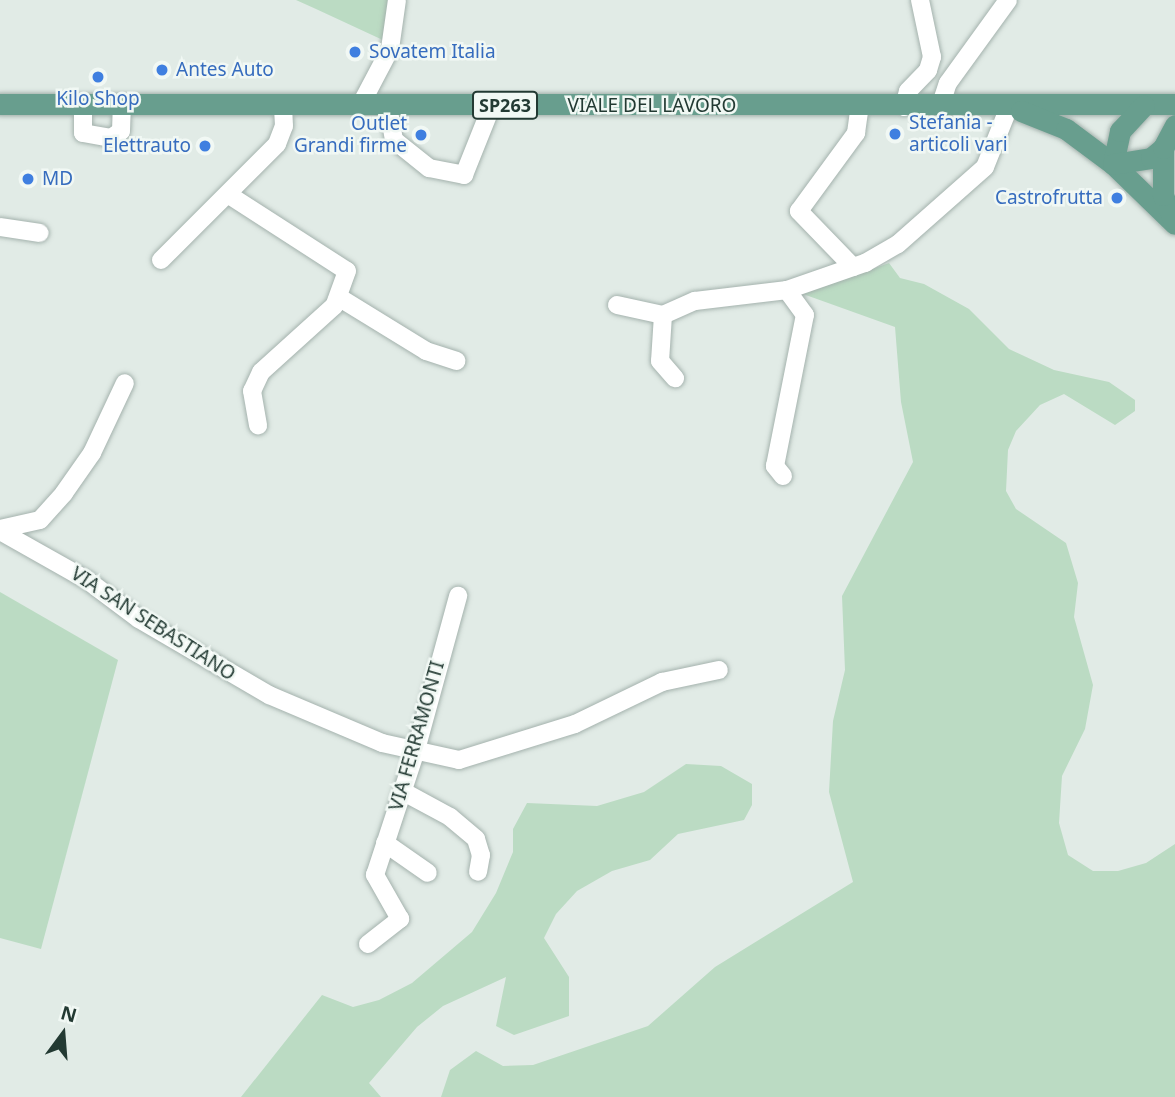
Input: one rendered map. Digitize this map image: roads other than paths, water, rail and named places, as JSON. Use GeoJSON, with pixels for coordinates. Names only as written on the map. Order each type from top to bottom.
{"type":"FeatureCollection","features":[{"type":"Feature","properties":{"kind":"main road","name":"VIALE DEL LAVORO"},"geometry":{"type":"LineString","coordinates":[[0,104],[1009,107]]}},
{"type":"Feature","properties":{"kind":"main road"},"geometry":{"type":"LineString","coordinates":[[1114,164],[1120,131],[1144,105]]}},
{"type":"Feature","properties":{"kind":"main road","name":"SP263"},"geometry":{"type":"LineString","coordinates":[[1009,107],[1175,105]]}},
{"type":"Feature","properties":{"kind":"main road"},"geometry":{"type":"LineString","coordinates":[[1009,107],[1066,129],[1114,164],[1175,224]]}},
{"type":"Feature","properties":{"kind":"main road"},"geometry":{"type":"LineString","coordinates":[[1114,164],[1151,158],[1163,148],[1175,125]]}},
{"type":"Feature","properties":{"kind":"main road"},"geometry":{"type":"LineString","coordinates":[[1163,148],[1163,195],[1175,224]]}},
{"type":"Feature","properties":{"kind":"street"},"geometry":{"type":"LineString","coordinates":[[359,106],[390,49],[397,0]]}},
{"type":"Feature","properties":{"kind":"street"},"geometry":{"type":"LineString","coordinates":[[904,107],[908,91],[928,70],[932,57],[920,0]]}},
{"type":"Feature","properties":{"kind":"street"},"geometry":{"type":"LineString","coordinates":[[940,107],[948,83],[1008,0]]}},
{"type":"Feature","properties":{"kind":"street"},"geometry":{"type":"LineString","coordinates":[[83,106],[83,133],[111,138],[121,131],[122,106]]}},
{"type":"Feature","properties":{"kind":"street"},"geometry":{"type":"LineString","coordinates":[[161,260],[229,195],[276,144],[284,126],[283,106]]}},
{"type":"Feature","properties":{"kind":"street"},"geometry":{"type":"LineString","coordinates":[[388,106],[394,140],[429,168],[464,175],[492,106]]}},
{"type":"Feature","properties":{"kind":"street"},"geometry":{"type":"LineString","coordinates":[[853,267],[799,211],[856,133],[860,106]]}},
{"type":"Feature","properties":{"kind":"street"},"geometry":{"type":"LineString","coordinates":[[617,305],[663,315],[695,300],[786,289],[853,267],[898,244],[972,182],[985,167],[1009,107]]}},
{"type":"Feature","properties":{"kind":"street"},"geometry":{"type":"LineString","coordinates":[[229,195],[347,271],[340,299],[261,372],[252,391],[258,425]]}},
{"type":"Feature","properties":{"kind":"street"},"geometry":{"type":"LineString","coordinates":[[0,227],[40,233]]}},
{"type":"Feature","properties":{"kind":"street"},"geometry":{"type":"LineString","coordinates":[[783,475],[775,466],[805,315],[786,289]]}},
{"type":"Feature","properties":{"kind":"street"},"geometry":{"type":"LineString","coordinates":[[340,299],[426,351],[456,362]]}},
{"type":"Feature","properties":{"kind":"street"},"geometry":{"type":"LineString","coordinates":[[663,315],[660,361],[675,378]]}},
{"type":"Feature","properties":{"kind":"street"},"geometry":{"type":"LineString","coordinates":[[0,530],[40,520],[64,493],[92,453],[125,383]]}},
{"type":"Feature","properties":{"kind":"street","name":"VIA SAN SEBASTIANO"},"geometry":{"type":"LineString","coordinates":[[0,530],[88,580],[139,619],[270,695],[360,735],[414,755],[459,760],[492,752],[575,723],[662,682],[719,670]]}},
{"type":"Feature","properties":{"kind":"street","name":"VIA FERRAMONTI"},"geometry":{"type":"LineString","coordinates":[[368,944],[400,919],[375,875],[414,755],[458,596]]}},
{"type":"Feature","properties":{"kind":"street"},"geometry":{"type":"LineString","coordinates":[[414,755],[433,764]]}},
{"type":"Feature","properties":{"kind":"street"},"geometry":{"type":"LineString","coordinates":[[402,791],[450,817],[476,839],[481,855],[478,872]]}},
{"type":"Feature","properties":{"kind":"street"},"geometry":{"type":"LineString","coordinates":[[385,843],[428,873]]}},
{"type":"Feature","properties":{"kind":"place","name":"Sovatem Italia"},"geometry":{"type":"Point","coordinates":[355,52]}},
{"type":"Feature","properties":{"kind":"place","name":"Antes Auto"},"geometry":{"type":"Point","coordinates":[162,70]}},
{"type":"Feature","properties":{"kind":"place","name":"Kilo Shop"},"geometry":{"type":"Point","coordinates":[98,77]}},
{"type":"Feature","properties":{"kind":"place","name":"Stefania - articoli vari"},"geometry":{"type":"Point","coordinates":[895,134]}},
{"type":"Feature","properties":{"kind":"place","name":"Outlet Grandi firme"},"geometry":{"type":"Point","coordinates":[421,135]}},
{"type":"Feature","properties":{"kind":"place","name":"Elettrauto"},"geometry":{"type":"Point","coordinates":[205,146]}},
{"type":"Feature","properties":{"kind":"place","name":"MD"},"geometry":{"type":"Point","coordinates":[28,179]}},
{"type":"Feature","properties":{"kind":"place","name":"Castrofrutta"},"geometry":{"type":"Point","coordinates":[1117,198]}}]}
